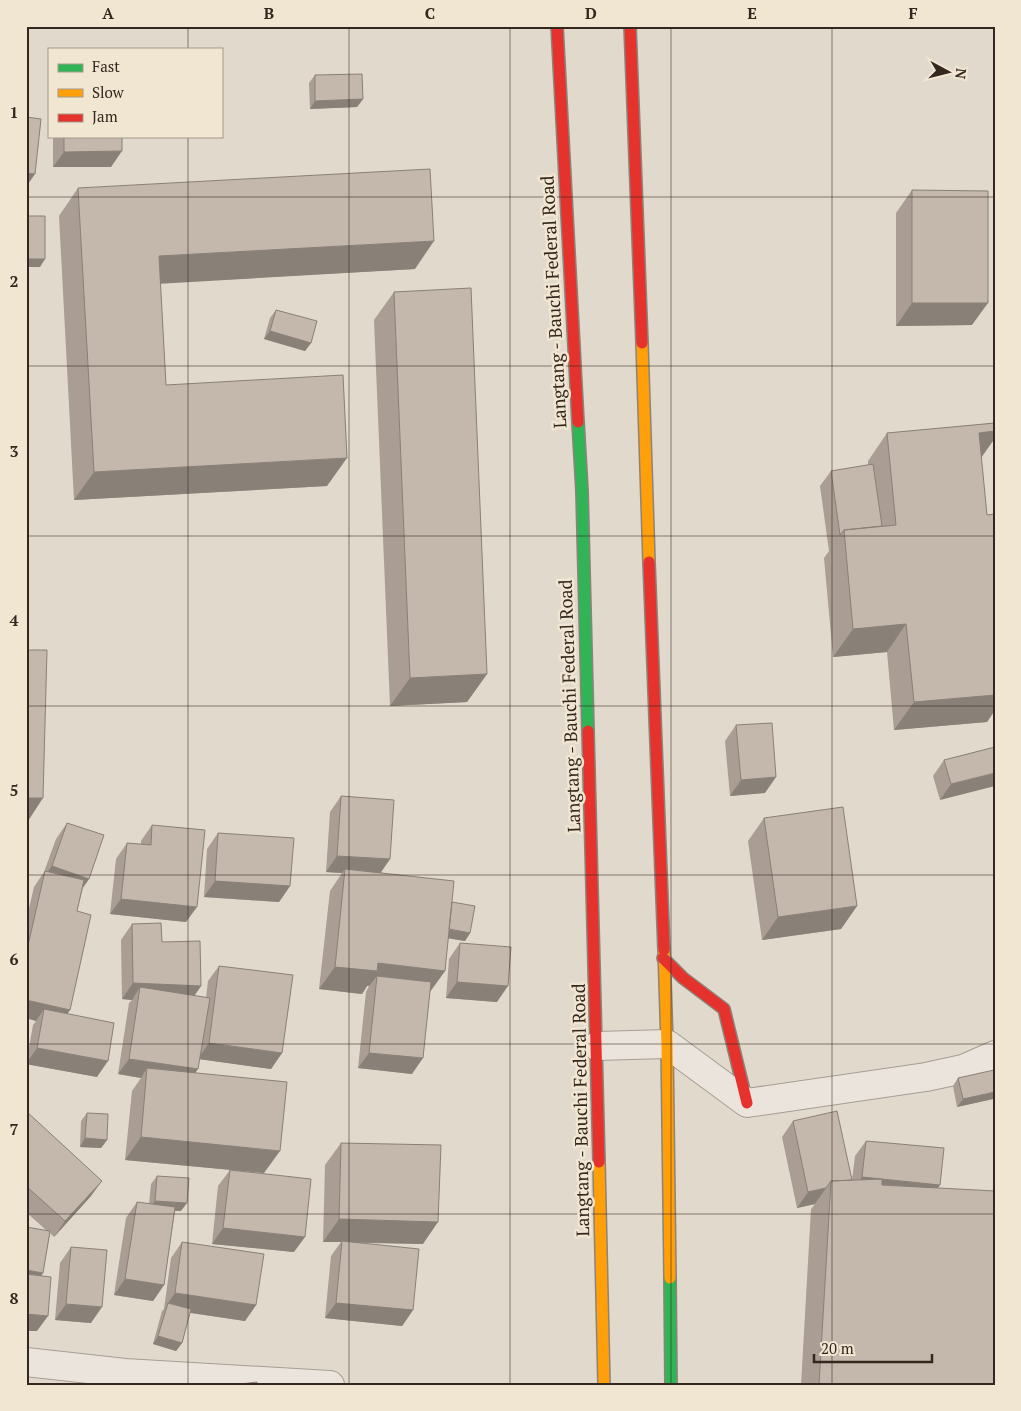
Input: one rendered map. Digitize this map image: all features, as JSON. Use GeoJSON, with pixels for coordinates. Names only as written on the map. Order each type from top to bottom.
{"type":"FeatureCollection","features":[{"type":"Feature","properties":{"kind":"main road","name":"Langtang - Bauchi Federal Road"},"geometry":{"type":"LineString","coordinates":[[557,26],[582,491],[604,1385]]}},
{"type":"Feature","properties":{"kind":"main road"},"geometry":{"type":"LineString","coordinates":[[630,26],[667,1044],[671,1385]]}},
{"type":"Feature","properties":{"kind":"main road"},"geometry":{"type":"LineString","coordinates":[[663,958],[683,978],[724,1008],[747,1102]]}},
{"type":"Feature","properties":{"kind":"street"},"geometry":{"type":"LineString","coordinates":[[597,1046],[667,1044],[747,1102],[926,1077],[963,1069],[995,1055]]}},
{"type":"Feature","properties":{"kind":"street"},"geometry":{"type":"LineString","coordinates":[[26,1362],[125,1373],[330,1385]]}},
{"type":"Feature","properties":{"kind":"building"},"geometry":{"type":"Polygon","coordinates":[[[362,74],[363,99],[315,101],[315,75],[362,74]]]}},
{"type":"Feature","properties":{"kind":"building"},"geometry":{"type":"Polygon","coordinates":[[[26,117],[41,119],[35,174],[26,173],[26,117]]]}},
{"type":"Feature","properties":{"kind":"building"},"geometry":{"type":"Polygon","coordinates":[[[64,138],[122,138],[122,151],[64,152],[64,138]]]}},
{"type":"Feature","properties":{"kind":"building"},"geometry":{"type":"Polygon","coordinates":[[[430,169],[434,241],[159,256],[166,385],[343,375],[347,458],[94,472],[78,188],[430,169]]]}},
{"type":"Feature","properties":{"kind":"building"},"geometry":{"type":"Polygon","coordinates":[[[912,190],[988,191],[988,303],[912,303],[912,190]]]}},
{"type":"Feature","properties":{"kind":"building"},"geometry":{"type":"Polygon","coordinates":[[[26,216],[45,216],[45,259],[26,259],[26,216]]]}},
{"type":"Feature","properties":{"kind":"building"},"geometry":{"type":"Polygon","coordinates":[[[471,288],[487,674],[410,678],[394,292],[471,288]]]}},
{"type":"Feature","properties":{"kind":"building"},"geometry":{"type":"Polygon","coordinates":[[[276,310],[317,321],[311,343],[270,331],[276,310]]]}},
{"type":"Feature","properties":{"kind":"building"},"geometry":{"type":"Polygon","coordinates":[[[995,423],[995,431],[979,433],[987,515],[995,514],[995,695],[914,702],[906,624],[853,629],[844,530],[896,525],[887,433],[995,423]]]}},
{"type":"Feature","properties":{"kind":"building"},"geometry":{"type":"Polygon","coordinates":[[[873,464],[882,526],[844,530],[840,535],[831,471],[873,464]]]}},
{"type":"Feature","properties":{"kind":"building"},"geometry":{"type":"Polygon","coordinates":[[[26,650],[47,650],[43,798],[26,798],[26,650]]]}},
{"type":"Feature","properties":{"kind":"building"},"geometry":{"type":"Polygon","coordinates":[[[772,723],[776,777],[741,780],[736,725],[772,723]]]}},
{"type":"Feature","properties":{"kind":"building"},"geometry":{"type":"Polygon","coordinates":[[[995,747],[995,773],[951,784],[944,760],[995,747]]]}},
{"type":"Feature","properties":{"kind":"building"},"geometry":{"type":"Polygon","coordinates":[[[341,796],[394,800],[390,859],[337,856],[341,796]]]}},
{"type":"Feature","properties":{"kind":"building"},"geometry":{"type":"Polygon","coordinates":[[[843,807],[857,906],[778,917],[764,818],[843,807]]]}},
{"type":"Feature","properties":{"kind":"building"},"geometry":{"type":"Polygon","coordinates":[[[67,823],[104,835],[89,879],[52,866],[67,823]]]}},
{"type":"Feature","properties":{"kind":"building"},"geometry":{"type":"Polygon","coordinates":[[[152,825],[205,830],[197,907],[121,899],[127,843],[151,845],[152,825]]]}},
{"type":"Feature","properties":{"kind":"building"},"geometry":{"type":"Polygon","coordinates":[[[218,833],[294,838],[290,886],[215,881],[218,833]]]}},
{"type":"Feature","properties":{"kind":"building"},"geometry":{"type":"Polygon","coordinates":[[[345,869],[454,881],[445,971],[378,963],[377,971],[335,967],[345,869]]]}},
{"type":"Feature","properties":{"kind":"building"},"geometry":{"type":"Polygon","coordinates":[[[45,871],[84,880],[77,911],[91,915],[70,1010],[26,1000],[26,954],[45,871]]]}},
{"type":"Feature","properties":{"kind":"building"},"geometry":{"type":"Polygon","coordinates":[[[452,902],[475,906],[470,933],[449,929],[452,902]]]}},
{"type":"Feature","properties":{"kind":"building"},"geometry":{"type":"Polygon","coordinates":[[[161,923],[162,942],[200,941],[201,986],[133,983],[132,924],[161,923]]]}},
{"type":"Feature","properties":{"kind":"building"},"geometry":{"type":"Polygon","coordinates":[[[460,943],[511,947],[508,986],[457,982],[460,943]]]}},
{"type":"Feature","properties":{"kind":"building"},"geometry":{"type":"Polygon","coordinates":[[[219,966],[293,975],[282,1053],[209,1043],[219,966]]]}},
{"type":"Feature","properties":{"kind":"building"},"geometry":{"type":"Polygon","coordinates":[[[377,976],[431,982],[423,1058],[369,1053],[377,976]]]}},
{"type":"Feature","properties":{"kind":"building"},"geometry":{"type":"Polygon","coordinates":[[[140,987],[210,998],[198,1069],[129,1059],[140,987]]]}},
{"type":"Feature","properties":{"kind":"building"},"geometry":{"type":"Polygon","coordinates":[[[44,1009],[114,1023],[108,1061],[37,1048],[44,1009]]]}},
{"type":"Feature","properties":{"kind":"building"},"geometry":{"type":"Polygon","coordinates":[[[147,1068],[287,1082],[280,1151],[141,1137],[147,1068]]]}},
{"type":"Feature","properties":{"kind":"building"},"geometry":{"type":"Polygon","coordinates":[[[994,1070],[995,1092],[963,1099],[958,1078],[994,1070]]]}},
{"type":"Feature","properties":{"kind":"building"},"geometry":{"type":"Polygon","coordinates":[[[26,1111],[102,1181],[65,1221],[26,1186],[26,1111]]]}},
{"type":"Feature","properties":{"kind":"building"},"geometry":{"type":"Polygon","coordinates":[[[837,1111],[852,1180],[831,1181],[826,1188],[808,1192],[793,1121],[837,1111]]]}},
{"type":"Feature","properties":{"kind":"building"},"geometry":{"type":"Polygon","coordinates":[[[87,1113],[108,1114],[107,1140],[85,1138],[87,1113]]]}},
{"type":"Feature","properties":{"kind":"building"},"geometry":{"type":"Polygon","coordinates":[[[866,1141],[944,1148],[940,1185],[862,1177],[866,1141]]]}},
{"type":"Feature","properties":{"kind":"building"},"geometry":{"type":"Polygon","coordinates":[[[341,1143],[441,1145],[438,1222],[339,1219],[341,1143]]]}},
{"type":"Feature","properties":{"kind":"building"},"geometry":{"type":"Polygon","coordinates":[[[230,1170],[311,1179],[305,1237],[223,1228],[230,1170]]]}},
{"type":"Feature","properties":{"kind":"building"},"geometry":{"type":"Polygon","coordinates":[[[157,1176],[189,1178],[187,1203],[155,1201],[157,1176]]]}},
{"type":"Feature","properties":{"kind":"building"},"geometry":{"type":"Polygon","coordinates":[[[882,1179],[882,1185],[995,1191],[995,1385],[819,1385],[831,1181],[882,1179]]]}},
{"type":"Feature","properties":{"kind":"building"},"geometry":{"type":"Polygon","coordinates":[[[137,1202],[175,1207],[164,1285],[125,1279],[137,1202]]]}},
{"type":"Feature","properties":{"kind":"building"},"geometry":{"type":"Polygon","coordinates":[[[26,1227],[50,1231],[43,1273],[26,1270],[26,1227]]]}},
{"type":"Feature","properties":{"kind":"building"},"geometry":{"type":"Polygon","coordinates":[[[342,1241],[419,1249],[413,1310],[336,1303],[342,1241]]]}},
{"type":"Feature","properties":{"kind":"building"},"geometry":{"type":"Polygon","coordinates":[[[182,1242],[264,1254],[256,1305],[175,1293],[182,1242]]]}},
{"type":"Feature","properties":{"kind":"building"},"geometry":{"type":"Polygon","coordinates":[[[71,1247],[107,1250],[102,1307],[66,1304],[71,1247]]]}},
{"type":"Feature","properties":{"kind":"building"},"geometry":{"type":"Polygon","coordinates":[[[26,1274],[51,1277],[48,1316],[26,1314],[26,1274]]]}},
{"type":"Feature","properties":{"kind":"building"},"geometry":{"type":"Polygon","coordinates":[[[168,1303],[191,1309],[182,1343],[158,1336],[168,1303]]]}},
{"type":"Feature","properties":{"kind":"building"},"geometry":{"type":"Polygon","coordinates":[[[257,1382],[257,1385],[233,1385],[257,1382]]]}},
{"type":"Feature","properties":{"kind":"traffic: fast"},"geometry":{"type":"LineString","coordinates":[[578,422],[582,491],[588,731]]}},
{"type":"Feature","properties":{"kind":"traffic: fast"},"geometry":{"type":"LineString","coordinates":[[670,1278],[671,1385]]}},
{"type":"Feature","properties":{"kind":"traffic: slow"},"geometry":{"type":"LineString","coordinates":[[642,343],[649,562]]}},
{"type":"Feature","properties":{"kind":"traffic: slow"},"geometry":{"type":"LineString","coordinates":[[664,950],[670,1278]]}},
{"type":"Feature","properties":{"kind":"traffic: slow"},"geometry":{"type":"LineString","coordinates":[[599,1162],[604,1385]]}},
{"type":"Feature","properties":{"kind":"traffic: jam"},"geometry":{"type":"LineString","coordinates":[[557,26],[578,422]]}},
{"type":"Feature","properties":{"kind":"traffic: jam"},"geometry":{"type":"LineString","coordinates":[[630,26],[642,343]]}},
{"type":"Feature","properties":{"kind":"traffic: jam"},"geometry":{"type":"LineString","coordinates":[[649,562],[664,950]]}},
{"type":"Feature","properties":{"kind":"traffic: jam"},"geometry":{"type":"LineString","coordinates":[[588,731],[599,1162]]}},
{"type":"Feature","properties":{"kind":"traffic: jam"},"geometry":{"type":"LineString","coordinates":[[663,958],[683,978],[724,1009],[747,1103]]}}]}
